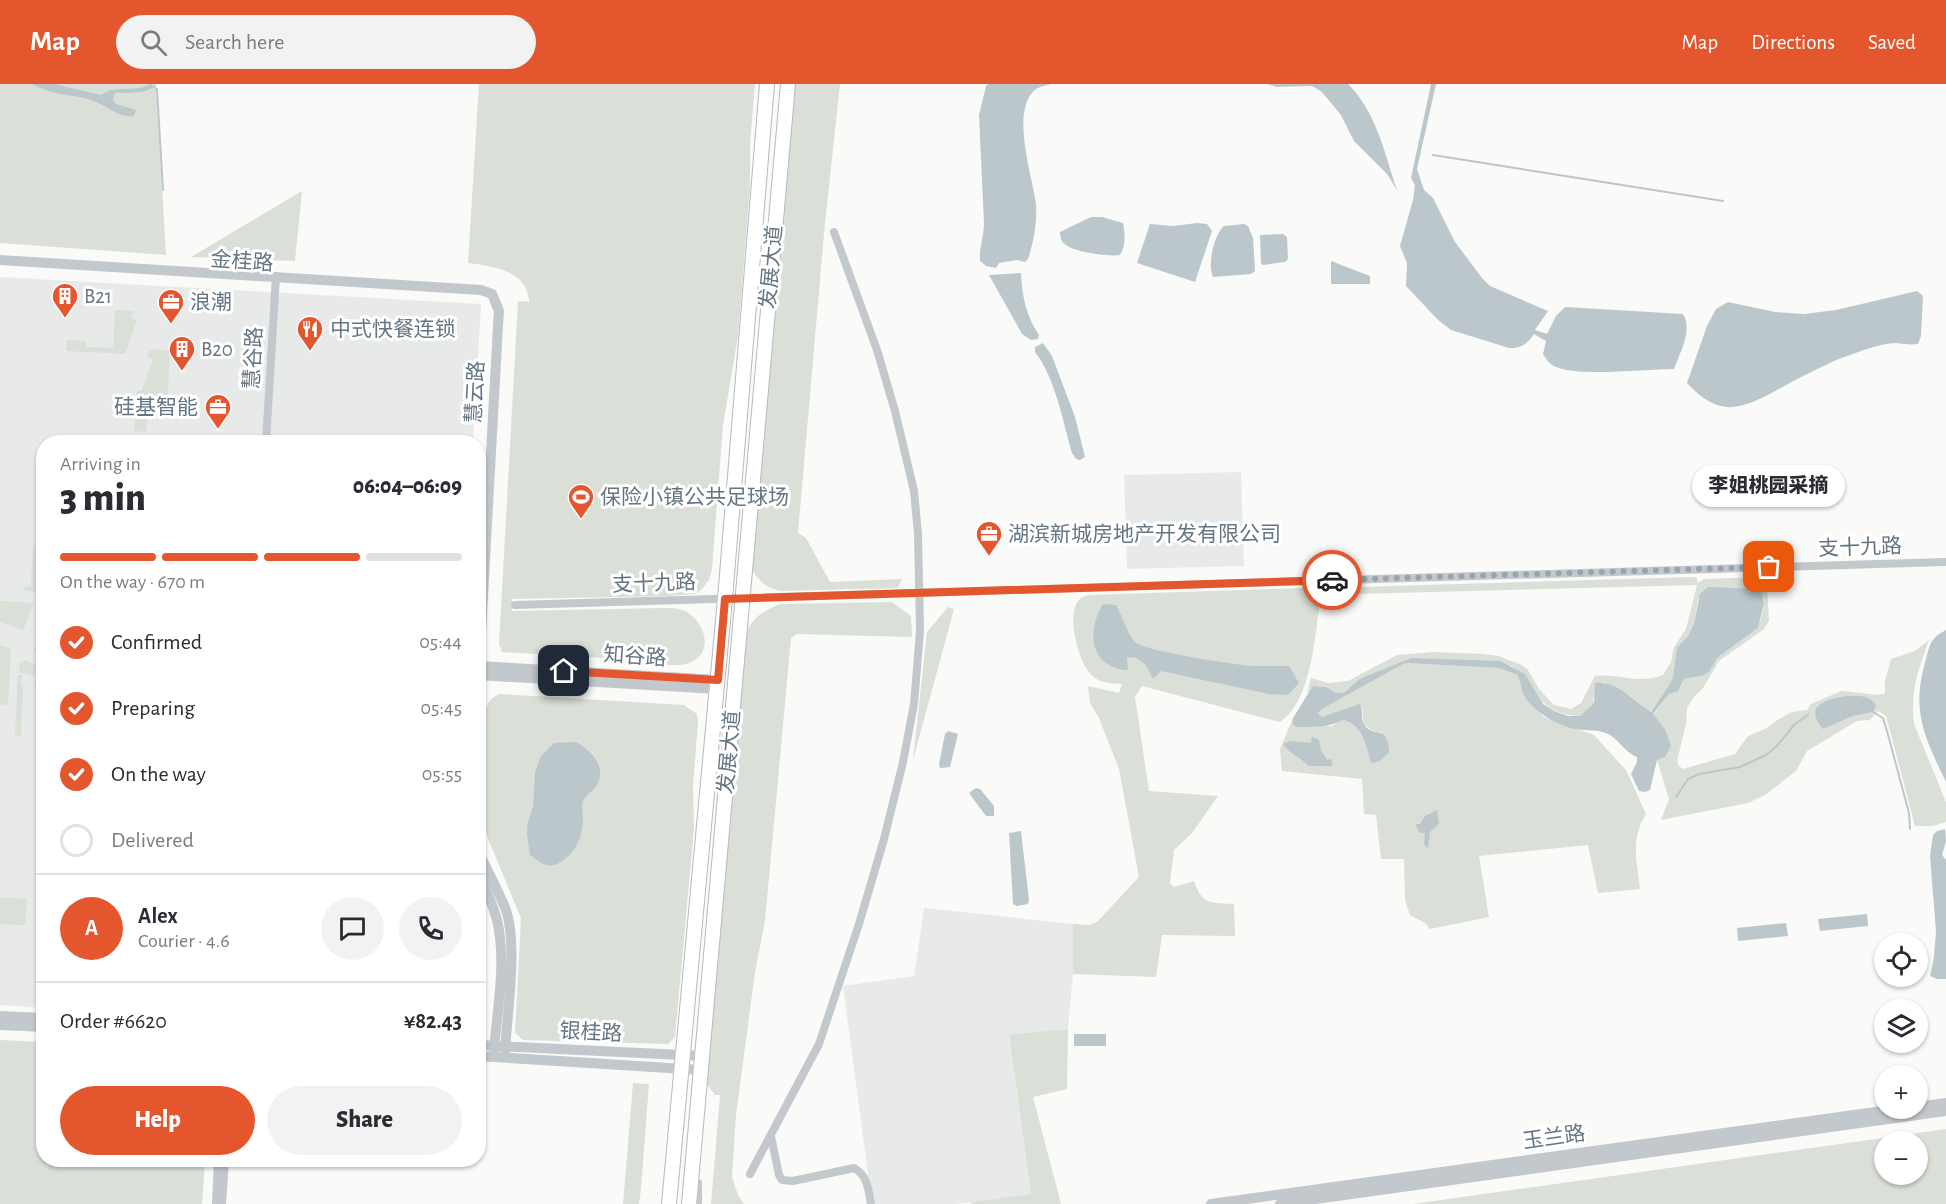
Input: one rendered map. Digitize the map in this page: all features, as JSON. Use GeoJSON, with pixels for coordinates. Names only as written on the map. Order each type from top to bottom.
{"type":"FeatureCollection","features":[{"type":"Feature","properties":{"kind":"main road","name":"发展大道"},"geometry":{"type":"LineString","coordinates":[[667,1204],[683,1062],[718,685],[767,84]]}},
{"type":"Feature","properties":{"kind":"main road","name":"发展大道"},"geometry":{"type":"LineString","coordinates":[[689,1204],[788,84]]}},
{"type":"Feature","properties":{"kind":"street"},"geometry":{"type":"LineString","coordinates":[[750,1174],[819,1044],[859,924],[884,839],[903,762],[914,704],[920,631],[920,593],[914,491],[909,462],[877,350],[834,232]]}},
{"type":"Feature","properties":{"kind":"street","name":"金桂路"},"geometry":{"type":"LineString","coordinates":[[0,260],[481,293]]}},
{"type":"Feature","properties":{"kind":"street","name":"金桂路"},"geometry":{"type":"LineString","coordinates":[[0,266],[276,279]]}},
{"type":"Feature","properties":{"kind":"street","name":"慧谷路"},"geometry":{"type":"LineString","coordinates":[[266,435],[276,279]]}},
{"type":"Feature","properties":{"kind":"street","name":"慧云路"},"geometry":{"type":"LineString","coordinates":[[481,293],[488,300],[492,311],[485,435]]}},
{"type":"Feature","properties":{"kind":"street","name":"慧云路"},"geometry":{"type":"LineString","coordinates":[[481,293],[492,294],[499,311],[486,544]]}},
{"type":"Feature","properties":{"kind":"street","name":"支十九路"},"geometry":{"type":"LineString","coordinates":[[515,605],[1946,562]]}},
{"type":"Feature","properties":{"kind":"street","name":"知谷路"},"geometry":{"type":"LineString","coordinates":[[486,670],[718,685]]}},
{"type":"Feature","properties":{"kind":"street"},"geometry":{"type":"LineString","coordinates":[[486,868],[506,910],[510,927],[512,946],[506,1052]]}},
{"type":"Feature","properties":{"kind":"street"},"geometry":{"type":"LineString","coordinates":[[486,890],[494,908],[501,955],[494,1052]]}},
{"type":"Feature","properties":{"kind":"street"},"geometry":{"type":"LineString","coordinates":[[0,1016],[36,1018]]}},
{"type":"Feature","properties":{"kind":"street"},"geometry":{"type":"LineString","coordinates":[[0,1025],[36,1027]]}},
{"type":"Feature","properties":{"kind":"street","name":"银桂路"},"geometry":{"type":"LineString","coordinates":[[486,1048],[494,1052]]}},
{"type":"Feature","properties":{"kind":"street","name":"银桂路"},"geometry":{"type":"LineString","coordinates":[[486,1054],[506,1052],[701,1063]]}},
{"type":"Feature","properties":{"kind":"street"},"geometry":{"type":"LineString","coordinates":[[1928,1105],[1946,1103]]}},
{"type":"Feature","properties":{"kind":"street","name":"玉兰路"},"geometry":{"type":"LineString","coordinates":[[1280,1204],[1946,1111]]}},
{"type":"Feature","properties":{"kind":"street","name":"玉兰路"},"geometry":{"type":"LineString","coordinates":[[1211,1204],[1874,1112]]}},
{"type":"Feature","properties":{"kind":"street"},"geometry":{"type":"LineString","coordinates":[[696,1123],[696,1204]]}},
{"type":"Feature","properties":{"kind":"street"},"geometry":{"type":"LineString","coordinates":[[771,1135],[782,1180],[793,1181],[854,1168],[860,1171],[866,1180],[871,1204]]}},
{"type":"Feature","properties":{"kind":"street"},"geometry":{"type":"LineString","coordinates":[[216,1204],[218,1167]]}},
{"type":"Feature","properties":{"kind":"street"},"geometry":{"type":"LineString","coordinates":[[222,1204],[225,1167]]}},
{"type":"Feature","properties":{"kind":"shaded area"},"geometry":{"type":"Polygon","coordinates":[[[0,84],[156,84],[166,255],[0,243],[0,84]]]}},
{"type":"Feature","properties":{"kind":"shaded area"},"geometry":{"type":"Polygon","coordinates":[[[32,84],[54,84],[101,95],[110,90],[141,88],[151,84],[153,87],[140,92],[115,93],[113,99],[116,104],[136,110],[134,116],[128,116],[91,100],[39,88],[32,84]]]}},
{"type":"Feature","properties":{"kind":"shaded area"},"geometry":{"type":"Polygon","coordinates":[[[479,84],[755,84],[750,143],[750,186],[738,336],[723,425],[712,569],[709,580],[695,594],[512,599],[512,611],[676,608],[687,612],[701,628],[704,646],[701,654],[695,660],[686,664],[666,665],[655,661],[502,652],[499,644],[518,301],[529,302],[527,291],[516,276],[498,268],[468,263],[479,84]]]}},
{"type":"Feature","properties":{"kind":"shaded area"},"geometry":{"type":"Polygon","coordinates":[[[795,84],[840,84],[825,223],[798,533],[806,538],[830,582],[902,579],[898,588],[781,591],[764,584],[752,570],[795,84]]]}},
{"type":"Feature","properties":{"kind":"shaded area"},"geometry":{"type":"Polygon","coordinates":[[[988,84],[1051,84],[1037,88],[1031,94],[1024,118],[1025,148],[1036,209],[1030,255],[1025,262],[1017,260],[999,263],[996,268],[986,266],[980,261],[984,223],[979,115],[988,84]]]}},
{"type":"Feature","properties":{"kind":"shaded area"},"geometry":{"type":"Polygon","coordinates":[[[1267,84],[1348,84],[1358,95],[1373,120],[1397,190],[1387,174],[1354,141],[1341,115],[1322,92],[1312,86],[1277,87],[1267,84]]]}},
{"type":"Feature","properties":{"kind":"shaded area"},"geometry":{"type":"Polygon","coordinates":[[[1431,84],[1436,84],[1417,169],[1424,190],[1433,198],[1455,242],[1482,278],[1490,286],[1548,311],[1535,330],[1547,334],[1556,316],[1565,307],[1683,314],[1686,320],[1686,334],[1674,369],[1581,372],[1556,367],[1543,354],[1546,341],[1534,334],[1524,345],[1509,348],[1451,330],[1438,320],[1406,286],[1407,263],[1400,246],[1413,200],[1415,185],[1411,178],[1431,84]]]}},
{"type":"Feature","properties":{"kind":"shaded area"},"geometry":{"type":"Polygon","coordinates":[[[302,191],[295,261],[191,257],[302,191]]]}},
{"type":"Feature","properties":{"kind":"shaded area"},"geometry":{"type":"Polygon","coordinates":[[[1091,217],[1102,217],[1123,223],[1124,240],[1120,255],[1084,252],[1070,248],[1063,242],[1060,232],[1091,217]]]}},
{"type":"Feature","properties":{"kind":"shaded area"},"geometry":{"type":"Polygon","coordinates":[[[1150,224],[1173,226],[1207,224],[1212,231],[1195,282],[1137,263],[1150,224]]]}},
{"type":"Feature","properties":{"kind":"shaded area"},"geometry":{"type":"Polygon","coordinates":[[[1244,224],[1248,226],[1253,238],[1255,271],[1251,274],[1213,277],[1211,258],[1220,230],[1224,226],[1244,224]]]}},
{"type":"Feature","properties":{"kind":"shaded area"},"geometry":{"type":"Polygon","coordinates":[[[1283,234],[1287,237],[1288,259],[1285,262],[1263,265],[1260,235],[1283,234]]]}},
{"type":"Feature","properties":{"kind":"shaded area"},"geometry":{"type":"Polygon","coordinates":[[[1331,261],[1370,276],[1370,284],[1331,284],[1331,261]]]}},
{"type":"Feature","properties":{"kind":"shaded area"},"geometry":{"type":"Polygon","coordinates":[[[1021,273],[1026,306],[1039,335],[1038,339],[1031,340],[1022,334],[989,275],[1021,273]]]}},
{"type":"Feature","properties":{"kind":"shaded area"},"geometry":{"type":"Polygon","coordinates":[[[0,277],[481,304],[473,435],[36,435],[36,1008],[0,1005],[0,277]]]}},
{"type":"Feature","properties":{"kind":"shaded area"},"geometry":{"type":"Polygon","coordinates":[[[1917,291],[1923,296],[1921,336],[1918,344],[1896,343],[1873,347],[1834,361],[1764,397],[1741,406],[1720,406],[1709,402],[1687,383],[1707,326],[1716,309],[1728,302],[1775,312],[1804,314],[1836,310],[1917,291]]]}},
{"type":"Feature","properties":{"kind":"shaded area"},"geometry":{"type":"Polygon","coordinates":[[[115,310],[134,311],[131,318],[137,320],[125,354],[66,351],[67,340],[86,341],[86,347],[113,348],[115,310]]]}},
{"type":"Feature","properties":{"kind":"shaded area"},"geometry":{"type":"Polygon","coordinates":[[[1043,343],[1052,356],[1075,417],[1085,457],[1080,460],[1076,459],[1072,453],[1053,387],[1035,352],[1035,347],[1043,343]]]}},
{"type":"Feature","properties":{"kind":"shaded area"},"geometry":{"type":"Polygon","coordinates":[[[157,349],[170,351],[167,411],[148,410],[146,432],[134,431],[137,391],[142,390],[153,359],[147,356],[149,351],[157,349]]]}},
{"type":"Feature","properties":{"kind":"shaded area"},"geometry":{"type":"Polygon","coordinates":[[[1241,472],[1244,566],[1127,569],[1124,475],[1241,472]]]}},
{"type":"Feature","properties":{"kind":"shaded area"},"geometry":{"type":"Polygon","coordinates":[[[33,545],[36,545],[36,592],[24,591],[24,587],[31,586],[33,545]]]}},
{"type":"Feature","properties":{"kind":"shaded area"},"geometry":{"type":"Polygon","coordinates":[[[1696,577],[1698,583],[1704,579],[1764,577],[1767,585],[1769,621],[1764,629],[1719,661],[1703,688],[1693,698],[1687,708],[1686,724],[1677,761],[1679,766],[1683,769],[1735,754],[1748,736],[1767,728],[1792,712],[1807,710],[1811,704],[1841,691],[1878,695],[1885,693],[1885,681],[1891,659],[1915,651],[1929,640],[1914,691],[1914,724],[1946,802],[1946,822],[1932,826],[1915,826],[1886,716],[1878,711],[1870,720],[1857,721],[1807,751],[1796,771],[1765,795],[1748,803],[1661,820],[1669,799],[1657,760],[1665,729],[1653,715],[1669,694],[1679,689],[1684,679],[1701,676],[1717,658],[1758,628],[1764,602],[1758,589],[1698,599],[1694,623],[1688,636],[1677,649],[1673,677],[1664,695],[1650,712],[1629,695],[1603,682],[1593,699],[1594,703],[1580,716],[1557,712],[1548,707],[1512,666],[1411,658],[1359,679],[1345,692],[1336,693],[1326,687],[1314,686],[1307,694],[1311,678],[1328,683],[1348,681],[1397,655],[1434,652],[1484,654],[1498,656],[1522,665],[1554,705],[1571,709],[1581,703],[1595,676],[1645,679],[1663,675],[1671,662],[1674,647],[1686,629],[1697,585],[1321,595],[1311,664],[1306,682],[1291,712],[1280,722],[1142,686],[1135,697],[1149,791],[1218,796],[1192,833],[1174,850],[1170,883],[1174,887],[1194,881],[1204,899],[1234,904],[1235,936],[1162,935],[1156,977],[1073,974],[1073,924],[1090,925],[1098,921],[1139,877],[1119,769],[1098,716],[1090,703],[1088,686],[1119,693],[1122,684],[1098,680],[1084,664],[1076,642],[1073,618],[1078,601],[1082,598],[1090,595],[1303,588],[1317,589],[1320,594],[1325,588],[1696,577]]]}},
{"type":"Feature","properties":{"kind":"shaded area"},"geometry":{"type":"Polygon","coordinates":[[[1708,587],[1758,589],[1762,593],[1764,604],[1758,628],[1717,658],[1709,672],[1684,679],[1678,691],[1669,694],[1653,714],[1665,729],[1671,746],[1665,757],[1657,760],[1650,790],[1645,792],[1639,791],[1631,774],[1637,757],[1608,734],[1569,727],[1545,716],[1527,699],[1517,675],[1499,668],[1405,663],[1318,713],[1322,717],[1360,704],[1364,724],[1372,731],[1383,734],[1388,743],[1389,752],[1380,761],[1371,763],[1363,737],[1355,726],[1343,720],[1320,726],[1296,727],[1293,725],[1293,718],[1313,686],[1326,687],[1336,693],[1345,692],[1359,679],[1411,658],[1500,661],[1525,674],[1543,704],[1568,716],[1580,716],[1594,703],[1595,683],[1617,688],[1651,712],[1673,677],[1677,648],[1688,636],[1694,623],[1700,594],[1708,587]]]}},
{"type":"Feature","properties":{"kind":"shaded area"},"geometry":{"type":"Polygon","coordinates":[[[0,601],[34,603],[23,630],[0,622],[0,601]]]}},
{"type":"Feature","properties":{"kind":"shaded area"},"geometry":{"type":"Polygon","coordinates":[[[892,602],[911,616],[912,637],[797,634],[791,638],[765,921],[755,972],[736,1115],[732,1177],[738,1195],[744,1204],[711,1204],[720,1095],[715,1095],[705,1082],[746,634],[759,615],[780,604],[892,602]]]}},
{"type":"Feature","properties":{"kind":"shaded area"},"geometry":{"type":"Polygon","coordinates":[[[1103,604],[1116,605],[1132,639],[1143,646],[1227,663],[1289,666],[1299,683],[1288,695],[1269,694],[1161,671],[1153,679],[1146,665],[1135,657],[1127,658],[1128,670],[1115,668],[1099,656],[1093,637],[1094,626],[1103,604]]]}},
{"type":"Feature","properties":{"kind":"shaded area"},"geometry":{"type":"Polygon","coordinates":[[[948,607],[954,609],[913,760],[927,632],[948,607]]]}},
{"type":"Feature","properties":{"kind":"shaded area"},"geometry":{"type":"Polygon","coordinates":[[[1946,630],[1946,782],[1926,738],[1919,696],[1929,647],[1936,636],[1946,630]]]}},
{"type":"Feature","properties":{"kind":"shaded area"},"geometry":{"type":"Polygon","coordinates":[[[0,645],[11,649],[8,705],[0,704],[0,645]]]}},
{"type":"Feature","properties":{"kind":"shaded area"},"geometry":{"type":"Polygon","coordinates":[[[24,660],[36,664],[36,676],[19,672],[20,663],[24,660]]]}},
{"type":"Feature","properties":{"kind":"shaded area"},"geometry":{"type":"Polygon","coordinates":[[[1405,663],[1499,668],[1517,675],[1523,693],[1544,717],[1594,735],[1626,770],[1646,814],[1636,842],[1640,889],[1598,893],[1588,845],[1479,856],[1489,917],[1430,929],[1425,923],[1410,915],[1405,900],[1404,859],[1381,859],[1376,815],[1364,814],[1362,779],[1282,771],[1280,749],[1293,718],[1293,725],[1296,727],[1332,726],[1343,720],[1355,726],[1363,737],[1371,763],[1382,733],[1371,730],[1364,724],[1362,708],[1322,717],[1318,713],[1405,663]]]}},
{"type":"Feature","properties":{"kind":"shaded area"},"geometry":{"type":"Polygon","coordinates":[[[18,675],[22,675],[21,685],[23,686],[21,736],[15,736],[18,675]]]}},
{"type":"Feature","properties":{"kind":"shaded area"},"geometry":{"type":"Polygon","coordinates":[[[500,694],[684,705],[697,714],[693,786],[694,829],[675,1037],[668,1044],[523,1040],[515,1033],[521,918],[486,831],[486,708],[494,697],[500,694]]]}},
{"type":"Feature","properties":{"kind":"shaded area"},"geometry":{"type":"Polygon","coordinates":[[[1846,696],[1870,699],[1876,706],[1873,712],[1852,716],[1823,729],[1817,721],[1816,709],[1831,699],[1846,696]]]}},
{"type":"Feature","properties":{"kind":"shaded area"},"geometry":{"type":"Polygon","coordinates":[[[948,731],[958,734],[950,767],[940,768],[945,734],[948,731]]]}},
{"type":"Feature","properties":{"kind":"shaded area"},"geometry":{"type":"Polygon","coordinates":[[[1312,737],[1319,740],[1321,750],[1327,760],[1332,759],[1332,766],[1309,766],[1283,744],[1290,741],[1311,743],[1312,737]]]}},
{"type":"Feature","properties":{"kind":"shaded area"},"geometry":{"type":"Polygon","coordinates":[[[576,742],[595,759],[600,776],[597,785],[583,801],[583,826],[577,845],[565,859],[555,865],[548,865],[530,855],[527,834],[533,807],[535,773],[541,756],[554,743],[576,742]]]}},
{"type":"Feature","properties":{"kind":"shaded area"},"geometry":{"type":"Polygon","coordinates":[[[976,788],[980,789],[994,806],[994,816],[986,816],[969,793],[976,788]]]}},
{"type":"Feature","properties":{"kind":"shaded area"},"geometry":{"type":"Polygon","coordinates":[[[1437,810],[1439,824],[1430,832],[1428,849],[1424,844],[1425,833],[1420,833],[1415,824],[1420,824],[1425,816],[1437,810]]]}},
{"type":"Feature","properties":{"kind":"shaded area"},"geometry":{"type":"Polygon","coordinates":[[[1945,829],[1946,841],[1942,855],[1946,860],[1946,979],[1937,979],[1930,976],[1936,931],[1930,856],[1933,835],[1945,829]]]}},
{"type":"Feature","properties":{"kind":"shaded area"},"geometry":{"type":"Polygon","coordinates":[[[1021,831],[1029,900],[1028,904],[1017,906],[1013,904],[1009,833],[1021,831]]]}},
{"type":"Feature","properties":{"kind":"shaded area"},"geometry":{"type":"Polygon","coordinates":[[[0,897],[27,899],[25,925],[0,924],[0,897]]]}},
{"type":"Feature","properties":{"kind":"shaded area"},"geometry":{"type":"Polygon","coordinates":[[[924,908],[1073,924],[1073,974],[1068,1029],[1009,1036],[1031,1194],[957,1204],[872,1204],[843,986],[914,976],[924,908]]]}},
{"type":"Feature","properties":{"kind":"shaded area"},"geometry":{"type":"Polygon","coordinates":[[[1867,914],[1868,926],[1820,931],[1818,919],[1867,914]]]}},
{"type":"Feature","properties":{"kind":"shaded area"},"geometry":{"type":"Polygon","coordinates":[[[1786,923],[1788,936],[1738,941],[1737,928],[1786,923]]]}},
{"type":"Feature","properties":{"kind":"shaded area"},"geometry":{"type":"Polygon","coordinates":[[[1068,1029],[1067,1089],[1033,1097],[1061,1204],[972,1204],[971,1202],[1031,1194],[1009,1035],[1068,1029]]]}},
{"type":"Feature","properties":{"kind":"shaded area"},"geometry":{"type":"Polygon","coordinates":[[[1074,1034],[1106,1034],[1106,1046],[1074,1046],[1074,1034]]]}},
{"type":"Feature","properties":{"kind":"shaded area"},"geometry":{"type":"Polygon","coordinates":[[[0,1040],[36,1042],[36,1167],[205,1167],[202,1204],[0,1204],[0,1040]]]}},
{"type":"Feature","properties":{"kind":"shaded area"},"geometry":{"type":"Polygon","coordinates":[[[633,1083],[649,1084],[641,1189],[639,1204],[623,1204],[633,1083]]]}},
{"type":"Feature","properties":{"kind":"shaded area"},"geometry":{"type":"Polygon","coordinates":[[[1946,1129],[1946,1204],[1413,1204],[1874,1139],[1874,1185],[1928,1185],[1928,1132],[1946,1129]]]}},
{"type":"Feature","properties":{"kind":"waterway"},"geometry":{"type":"LineString","coordinates":[[152,86],[157,89],[163,190]]}},
{"type":"Feature","properties":{"kind":"waterway"},"geometry":{"type":"LineString","coordinates":[[1433,155],[1723,201]]}},
{"type":"Feature","properties":{"kind":"waterway"},"geometry":{"type":"LineString","coordinates":[[1873,712],[1883,718],[1909,813],[1910,829]]}},
{"type":"Feature","properties":{"kind":"waterway"},"geometry":{"type":"LineString","coordinates":[[1676,797],[1688,779],[1699,774],[1740,767],[1766,755],[1777,746],[1795,724],[1808,715]]}},
{"type":"Feature","properties":{"kind":"way so far"},"geometry":{"type":"LineString","coordinates":[[1332,580],[1769,567]]}},
{"type":"Feature","properties":{"kind":"place","name":"B21"},"geometry":{"type":"Point","coordinates":[65,319]}},
{"type":"Feature","properties":{"kind":"place","name":"浪潮"},"geometry":{"type":"Point","coordinates":[171,325]}},
{"type":"Feature","properties":{"kind":"place","name":"中式快餐连锁"},"geometry":{"type":"Point","coordinates":[310,352]}},
{"type":"Feature","properties":{"kind":"place","name":"B20"},"geometry":{"type":"Point","coordinates":[182,372]}},
{"type":"Feature","properties":{"kind":"place","name":"硅基智能"},"geometry":{"type":"Point","coordinates":[218,430]}},
{"type":"Feature","properties":{"kind":"place","name":"保险小镇公共足球场"},"geometry":{"type":"Point","coordinates":[581,520]}},
{"type":"Feature","properties":{"kind":"place","name":"湖滨新城房地产开发有限公司"},"geometry":{"type":"Point","coordinates":[989,557]}},
{"type":"Feature","properties":{"kind":"place","name":"李姐桃园采摘"},"geometry":{"type":"Point","coordinates":[1769,567]}},
{"type":"Feature","properties":{"kind":"route"},"geometry":{"type":"LineString","coordinates":[[564,671],[718,680],[725,599],[1332,580]]}}]}
